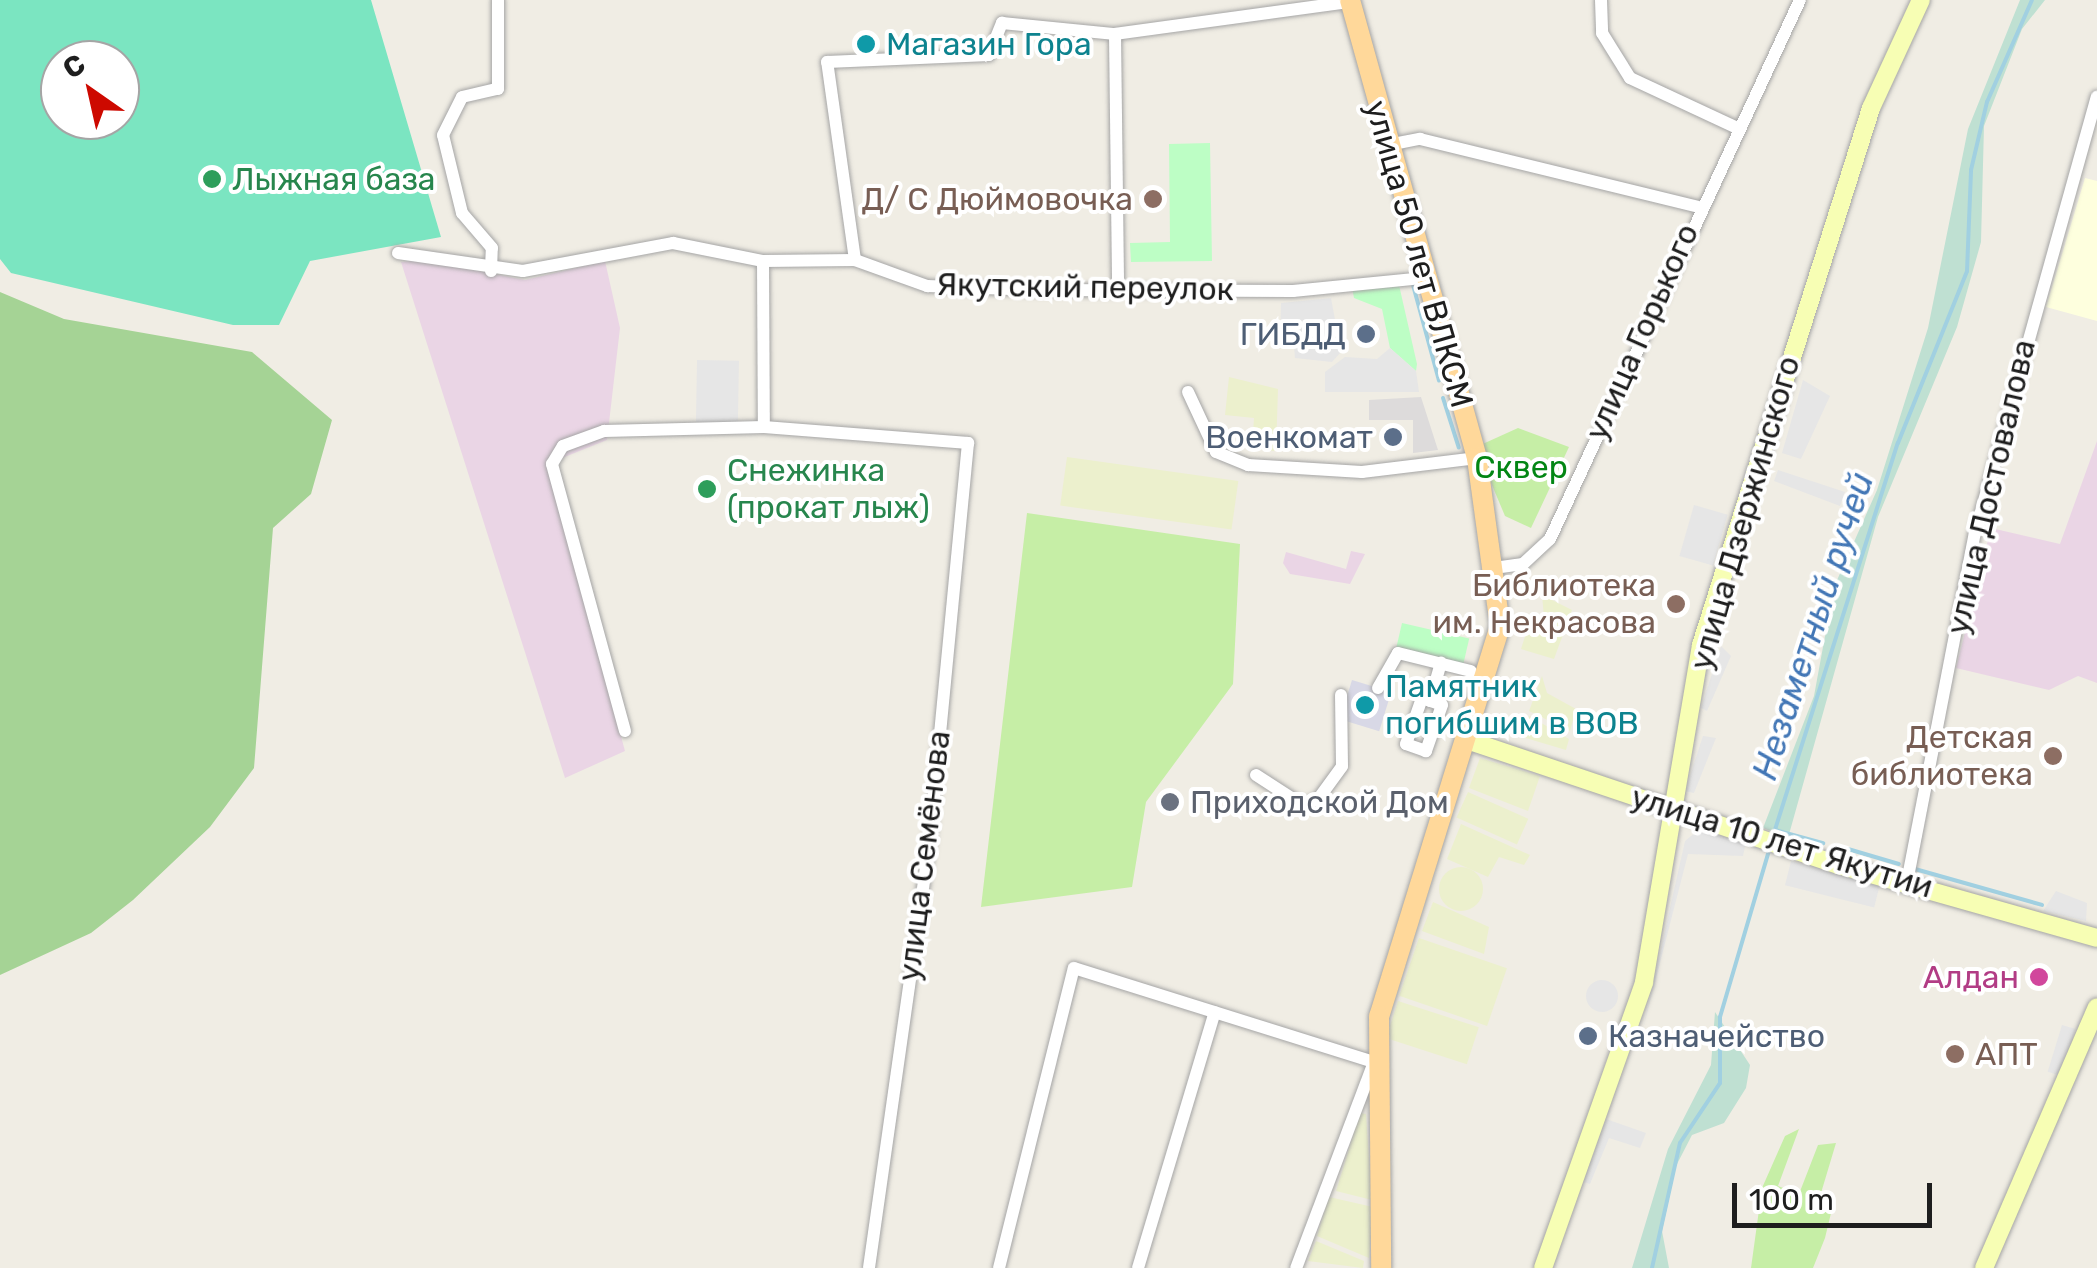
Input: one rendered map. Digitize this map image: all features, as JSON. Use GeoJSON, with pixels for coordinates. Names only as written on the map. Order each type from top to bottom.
{"type":"FeatureCollection","features":[{"type":"Feature","properties":{"kind":"main road","name":"улица 50 лет ВЛКСМ"},"geometry":{"type":"LineString","coordinates":[[1350,1],[1477,458],[1494,568]]}},
{"type":"Feature","properties":{"kind":"main road"},"geometry":{"type":"LineString","coordinates":[[1381,1268],[1374,1062],[1379,1016],[1470,741],[1500,626],[1494,568]]}},
{"type":"Feature","properties":{"kind":"street"},"geometry":{"type":"LineString","coordinates":[[490,271],[492,248],[462,213],[442,136],[462,97],[498,88],[498,0]]}},
{"type":"Feature","properties":{"kind":"street"},"geometry":{"type":"LineString","coordinates":[[1601,0],[1602,33],[1630,78],[1735,127]]}},
{"type":"Feature","properties":{"kind":"street","name":"улица Горького"},"geometry":{"type":"LineString","coordinates":[[1494,568],[1523,564],[1550,539],[1735,127],[1800,0]]}},
{"type":"Feature","properties":{"kind":"street","name":"улица Дзержинского"},"geometry":{"type":"LineString","coordinates":[[1542,1268],[1644,982],[1720,584],[1870,108],[1921,0]]}},
{"type":"Feature","properties":{"kind":"street"},"geometry":{"type":"LineString","coordinates":[[856,260],[827,62],[989,55],[1002,23],[1115,34],[1350,1]]}},
{"type":"Feature","properties":{"kind":"street"},"geometry":{"type":"LineString","coordinates":[[1115,34],[1118,290]]}},
{"type":"Feature","properties":{"kind":"street","name":"улица Достовалова"},"geometry":{"type":"LineString","coordinates":[[1906,882],[1976,532],[2097,97]]}},
{"type":"Feature","properties":{"kind":"street"},"geometry":{"type":"LineString","coordinates":[[1388,146],[1420,139],[1698,208]]}},
{"type":"Feature","properties":{"kind":"street","name":"Якутский переулок"},"geometry":{"type":"LineString","coordinates":[[398,253],[490,271],[673,243],[764,261],[856,260],[927,286],[1293,291],[1424,278]]}},
{"type":"Feature","properties":{"kind":"street"},"geometry":{"type":"LineString","coordinates":[[625,731],[552,464],[563,446],[604,431],[764,427],[764,261]]}},
{"type":"Feature","properties":{"kind":"street"},"geometry":{"type":"LineString","coordinates":[[1188,392],[1216,452],[1248,464],[1362,472],[1477,458]]}},
{"type":"Feature","properties":{"kind":"street","name":"улица Семёнова"},"geometry":{"type":"LineString","coordinates":[[764,427],[968,444],[930,839],[869,1268]]}},
{"type":"Feature","properties":{"kind":"street"},"geometry":{"type":"LineString","coordinates":[[1378,688],[1398,653],[1472,671]]}},
{"type":"Feature","properties":{"kind":"street"},"geometry":{"type":"LineString","coordinates":[[1430,700],[1441,663]]}},
{"type":"Feature","properties":{"kind":"street"},"geometry":{"type":"LineString","coordinates":[[1256,775],[1304,806],[1320,798],[1342,766],[1341,694]]}},
{"type":"Feature","properties":{"kind":"street","name":"улица 10 лет Якутии"},"geometry":{"type":"LineString","coordinates":[[1470,741],[1754,839],[2097,938]]}},
{"type":"Feature","properties":{"kind":"street"},"geometry":{"type":"LineString","coordinates":[[999,1268],[1074,968],[1374,1062],[1296,1268]]}},
{"type":"Feature","properties":{"kind":"street"},"geometry":{"type":"LineString","coordinates":[[1984,1268],[2097,1007]]}},
{"type":"Feature","properties":{"kind":"street"},"geometry":{"type":"LineString","coordinates":[[1138,1268],[1215,1012]]}},
{"type":"Feature","properties":{"kind":"shaded area"},"geometry":{"type":"Polygon","coordinates":[[[2020,0],[2045,0],[2022,29],[1984,126],[1981,242],[1957,327],[1878,517],[1788,838],[1763,828],[1814,696],[1834,587],[1877,490],[1928,328],[1968,129],[2020,0]]]}},
{"type":"Feature","properties":{"kind":"shaded area"},"geometry":{"type":"Polygon","coordinates":[[[2085,178],[2097,181],[2097,321],[2046,307],[2085,178]]]}},
{"type":"Feature","properties":{"kind":"shaded area"},"geometry":{"type":"Polygon","coordinates":[[[421,260],[525,280],[605,261],[620,328],[607,440],[547,464],[625,751],[565,778],[401,262],[421,260]]]}},
{"type":"Feature","properties":{"kind":"shaded area"},"geometry":{"type":"Polygon","coordinates":[[[1331,298],[1341,352],[1332,362],[1295,358],[1294,346],[1280,346],[1281,303],[1331,298]]]}},
{"type":"Feature","properties":{"kind":"shaded area"},"geometry":{"type":"Polygon","coordinates":[[[1390,348],[1416,371],[1419,392],[1325,392],[1325,372],[1345,357],[1377,359],[1390,348]]]}},
{"type":"Feature","properties":{"kind":"shaded area"},"geometry":{"type":"Polygon","coordinates":[[[697,360],[739,361],[738,423],[696,422],[697,360]]]}},
{"type":"Feature","properties":{"kind":"shaded area"},"geometry":{"type":"Polygon","coordinates":[[[1229,377],[1278,389],[1276,451],[1252,449],[1254,418],[1225,415],[1229,377]]]}},
{"type":"Feature","properties":{"kind":"shaded area"},"geometry":{"type":"Polygon","coordinates":[[[1803,380],[1830,396],[1801,459],[1782,453],[1803,380]]]}},
{"type":"Feature","properties":{"kind":"shaded area"},"geometry":{"type":"Polygon","coordinates":[[[1421,397],[1438,450],[1413,453],[1413,420],[1369,420],[1369,400],[1421,397]]]}},
{"type":"Feature","properties":{"kind":"shaded area"},"geometry":{"type":"Polygon","coordinates":[[[2097,441],[2097,683],[2078,676],[2049,690],[1956,668],[1991,528],[2060,544],[2097,441]]]}},
{"type":"Feature","properties":{"kind":"shaded area"},"geometry":{"type":"Polygon","coordinates":[[[1067,457],[1238,481],[1231,530],[1060,506],[1067,457]]]}},
{"type":"Feature","properties":{"kind":"shaded area"},"geometry":{"type":"Polygon","coordinates":[[[1778,470],[1845,492],[1840,506],[1774,481],[1778,470]]]}},
{"type":"Feature","properties":{"kind":"shaded area"},"geometry":{"type":"Polygon","coordinates":[[[1694,505],[1728,515],[1713,566],[1679,556],[1694,505]]]}},
{"type":"Feature","properties":{"kind":"shaded area"},"geometry":{"type":"Polygon","coordinates":[[[1351,551],[1365,554],[1350,584],[1290,574],[1283,563],[1286,552],[1346,569],[1351,551]]]}},
{"type":"Feature","properties":{"kind":"shaded area"},"geometry":{"type":"Polygon","coordinates":[[[1542,595],[1572,610],[1554,659],[1521,649],[1528,627],[1545,628],[1542,595]]]}},
{"type":"Feature","properties":{"kind":"shaded area"},"geometry":{"type":"Polygon","coordinates":[[[1721,646],[1731,656],[1707,711],[1701,708],[1721,646]]]}},
{"type":"Feature","properties":{"kind":"shaded area"},"geometry":{"type":"Polygon","coordinates":[[[1542,676],[1547,693],[1576,709],[1570,731],[1529,711],[1542,676]]]}},
{"type":"Feature","properties":{"kind":"shaded area"},"geometry":{"type":"Polygon","coordinates":[[[1352,680],[1391,692],[1379,731],[1340,719],[1352,680]]]}},
{"type":"Feature","properties":{"kind":"shaded area"},"geometry":{"type":"Polygon","coordinates":[[[1529,716],[1569,739],[1566,750],[1522,737],[1529,716]]]}},
{"type":"Feature","properties":{"kind":"shaded area"},"geometry":{"type":"Polygon","coordinates":[[[1703,736],[1716,738],[1694,793],[1685,791],[1703,736]]]}},
{"type":"Feature","properties":{"kind":"shaded area"},"geometry":{"type":"Polygon","coordinates":[[[1480,758],[1540,776],[1528,811],[1469,788],[1480,758]]]}},
{"type":"Feature","properties":{"kind":"shaded area"},"geometry":{"type":"Polygon","coordinates":[[[1468,792],[1528,819],[1517,844],[1457,818],[1468,792]]]}},
{"type":"Feature","properties":{"kind":"shaded area"},"geometry":{"type":"Polygon","coordinates":[[[1461,824],[1530,855],[1524,865],[1499,857],[1488,877],[1447,859],[1461,824]]]}},
{"type":"Feature","properties":{"kind":"shaded area"},"geometry":{"type":"Polygon","coordinates":[[[1697,831],[1746,842],[1743,856],[1688,854],[1643,1029],[1685,841],[1697,831]]]}},
{"type":"Feature","properties":{"kind":"shaded area"},"geometry":{"type":"Polygon","coordinates":[[[1791,861],[1880,883],[1874,908],[1785,885],[1791,861]]]}},
{"type":"Feature","properties":{"kind":"shaded area"},"geometry":{"type":"Polygon","coordinates":[[[1461,867],[1476,874],[1483,889],[1476,904],[1461,911],[1446,904],[1439,889],[1446,874],[1461,867]]]}},
{"type":"Feature","properties":{"kind":"shaded area"},"geometry":{"type":"Polygon","coordinates":[[[2056,891],[2087,903],[2086,921],[2043,911],[2056,891]]]}},
{"type":"Feature","properties":{"kind":"shaded area"},"geometry":{"type":"Polygon","coordinates":[[[1433,902],[1489,927],[1484,954],[1422,931],[1433,902]]]}},
{"type":"Feature","properties":{"kind":"shaded area"},"geometry":{"type":"Polygon","coordinates":[[[1419,938],[1507,968],[1487,1026],[1399,996],[1419,938]]]}},
{"type":"Feature","properties":{"kind":"shaded area"},"geometry":{"type":"Polygon","coordinates":[[[1602,980],[1613,985],[1618,996],[1613,1007],[1602,1012],[1591,1007],[1586,996],[1591,985],[1602,980]]]}},
{"type":"Feature","properties":{"kind":"shaded area"},"geometry":{"type":"Polygon","coordinates":[[[1398,1001],[1479,1027],[1467,1064],[1386,1038],[1398,1001]]]}},
{"type":"Feature","properties":{"kind":"shaded area"},"geometry":{"type":"Polygon","coordinates":[[[1715,1012],[1750,1065],[1746,1088],[1724,1123],[1692,1135],[1676,1166],[1662,1231],[1669,1268],[1632,1268],[1668,1149],[1711,1065],[1715,1012]]]}},
{"type":"Feature","properties":{"kind":"shaded area"},"geometry":{"type":"Polygon","coordinates":[[[2062,1025],[2075,1029],[2061,1076],[2048,1072],[2062,1025]]]}},
{"type":"Feature","properties":{"kind":"shaded area"},"geometry":{"type":"Polygon","coordinates":[[[1360,1113],[1366,1114],[1372,1200],[1336,1191],[1360,1113]]]}},
{"type":"Feature","properties":{"kind":"shaded area"},"geometry":{"type":"Polygon","coordinates":[[[1606,1119],[1646,1133],[1640,1148],[1609,1138],[1590,1184],[1581,1181],[1606,1119]]]}},
{"type":"Feature","properties":{"kind":"shaded area"},"geometry":{"type":"Polygon","coordinates":[[[1329,1197],[1373,1207],[1369,1258],[1317,1236],[1329,1197]]]}},
{"type":"Feature","properties":{"kind":"shaded area"},"geometry":{"type":"Polygon","coordinates":[[[1316,1241],[1364,1261],[1363,1268],[1308,1261],[1316,1241]]]}},
{"type":"Feature","properties":{"kind":"green space","name":"Лыжная база"},"geometry":{"type":"Polygon","coordinates":[[[0,0],[371,0],[441,237],[310,261],[279,325],[233,325],[11,273],[0,259],[0,0]]]}},
{"type":"Feature","properties":{"kind":"green space"},"geometry":{"type":"Polygon","coordinates":[[[1210,143],[1212,261],[1131,262],[1130,243],[1170,242],[1169,144],[1210,143]]]}},
{"type":"Feature","properties":{"kind":"green space"},"geometry":{"type":"Polygon","coordinates":[[[1399,285],[1416,371],[1390,348],[1382,309],[1354,298],[1352,287],[1399,285]]]}},
{"type":"Feature","properties":{"kind":"green space"},"geometry":{"type":"Polygon","coordinates":[[[0,292],[64,319],[252,352],[332,420],[311,494],[273,528],[254,768],[210,827],[133,900],[91,933],[0,975],[0,292]]]}},
{"type":"Feature","properties":{"kind":"green space","name":"Сквер"},"geometry":{"type":"Polygon","coordinates":[[[1518,428],[1569,447],[1531,528],[1505,516],[1476,447],[1518,428]]]}},
{"type":"Feature","properties":{"kind":"green space"},"geometry":{"type":"Polygon","coordinates":[[[1027,513],[1240,544],[1233,684],[1146,802],[1132,887],[981,907],[1027,513]]]}},
{"type":"Feature","properties":{"kind":"green space"},"geometry":{"type":"Polygon","coordinates":[[[1402,623],[1469,639],[1461,674],[1394,658],[1402,623]]]}},
{"type":"Feature","properties":{"kind":"green space"},"geometry":{"type":"Polygon","coordinates":[[[1799,1129],[1778,1186],[1799,1194],[1818,1145],[1836,1143],[1821,1193],[1832,1209],[1825,1238],[1813,1268],[1751,1268],[1762,1188],[1785,1136],[1799,1129]]]}},
{"type":"Feature","properties":{"kind":"waterway","name":"Незаметный ручей"},"geometry":{"type":"LineString","coordinates":[[1773,836],[1898,443],[1967,271],[1971,170],[1987,102],[2032,0]]}},
{"type":"Feature","properties":{"kind":"waterway"},"geometry":{"type":"LineString","coordinates":[[1413,285],[1439,381]]}},
{"type":"Feature","properties":{"kind":"waterway"},"geometry":{"type":"LineString","coordinates":[[1443,398],[1459,448]]}},
{"type":"Feature","properties":{"kind":"waterway"},"geometry":{"type":"LineString","coordinates":[[1775,830],[1823,843]]}},
{"type":"Feature","properties":{"kind":"waterway"},"geometry":{"type":"LineString","coordinates":[[1848,849],[1899,864]]}},
{"type":"Feature","properties":{"kind":"waterway","name":"Незаметный ручей"},"geometry":{"type":"LineString","coordinates":[[1652,1268],[1680,1143],[1720,1083],[1720,1017],[1769,850]]}},
{"type":"Feature","properties":{"kind":"waterway"},"geometry":{"type":"LineString","coordinates":[[1915,869],[2042,905]]}},
{"type":"Feature","properties":{"kind":"place","name":"Магазин Гора"},"geometry":{"type":"Point","coordinates":[866,44]}},
{"type":"Feature","properties":{"kind":"place","name":"Лыжная база"},"geometry":{"type":"Point","coordinates":[212,179]}},
{"type":"Feature","properties":{"kind":"place","name":"Д/ С Дюймовочка"},"geometry":{"type":"Point","coordinates":[1153,199]}},
{"type":"Feature","properties":{"kind":"place","name":"ГИБДД"},"geometry":{"type":"Point","coordinates":[1366,334]}},
{"type":"Feature","properties":{"kind":"place","name":"Военкомат"},"geometry":{"type":"Point","coordinates":[1393,437]}},
{"type":"Feature","properties":{"kind":"place","name":"Снежинка (прокат лыж)"},"geometry":{"type":"Point","coordinates":[707,489]}},
{"type":"Feature","properties":{"kind":"place","name":"Библиотека им. Некрасова"},"geometry":{"type":"Point","coordinates":[1676,604]}},
{"type":"Feature","properties":{"kind":"place","name":"Памятник погибшим в ВОВ"},"geometry":{"type":"Point","coordinates":[1365,705]}},
{"type":"Feature","properties":{"kind":"place","name":"Детская библиотека"},"geometry":{"type":"Point","coordinates":[2053,756]}},
{"type":"Feature","properties":{"kind":"place","name":"Приходской Дом"},"geometry":{"type":"Point","coordinates":[1170,802]}},
{"type":"Feature","properties":{"kind":"place","name":"Алдан"},"geometry":{"type":"Point","coordinates":[2039,977]}},
{"type":"Feature","properties":{"kind":"place","name":"Казначейство"},"geometry":{"type":"Point","coordinates":[1588,1036]}},
{"type":"Feature","properties":{"kind":"place","name":"АПТ"},"geometry":{"type":"Point","coordinates":[1955,1054]}}]}
